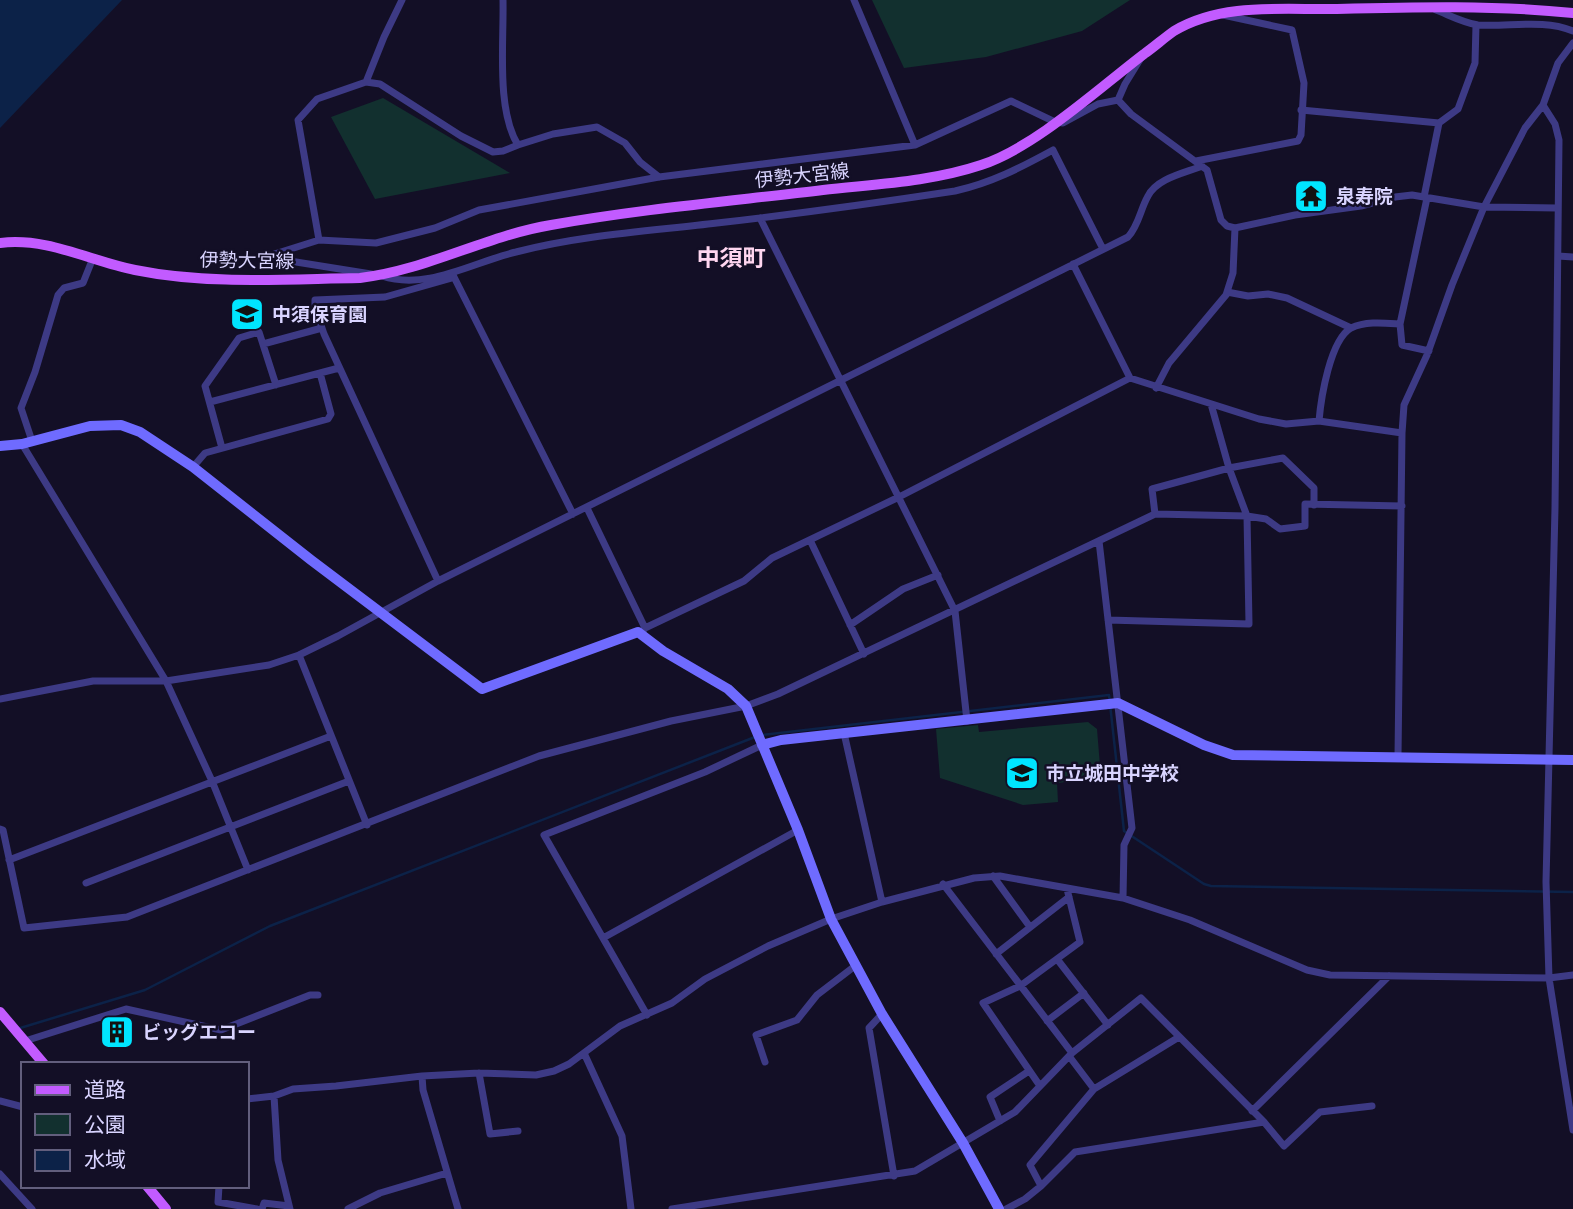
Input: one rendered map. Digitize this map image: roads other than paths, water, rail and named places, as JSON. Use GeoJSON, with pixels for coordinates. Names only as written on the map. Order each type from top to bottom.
{"type":"FeatureCollection","features":[{"type":"Feature","properties":{"kind":"main road","name":"伊勢大宮線"},"geometry":{"type":"LineString","coordinates":[[0,243],[32,242],[135,270],[199,278],[348,278],[381,275],[399,272],[521,231],[550,225],[691,205],[938,176],[982,165],[1006,154],[1055,122],[1174,32],[1219,14],[1266,9],[1425,7],[1533,9],[1573,13]]}},
{"type":"Feature","properties":{"kind":"main road"},"geometry":{"type":"LineString","coordinates":[[0,1012],[42,1062]]}},
{"type":"Feature","properties":{"kind":"main road"},"geometry":{"type":"LineString","coordinates":[[149,1188],[166,1209]]}},
{"type":"Feature","properties":{"kind":"street"},"geometry":{"type":"LineString","coordinates":[[366,82],[402,0]]}},
{"type":"Feature","properties":{"kind":"street"},"geometry":{"type":"LineString","coordinates":[[503,0],[504,102],[512,134],[518,145]]}},
{"type":"Feature","properties":{"kind":"street"},"geometry":{"type":"LineString","coordinates":[[855,0],[915,145]]}},
{"type":"Feature","properties":{"kind":"street"},"geometry":{"type":"LineString","coordinates":[[1425,7],[1476,24],[1533,25],[1573,31]]}},
{"type":"Feature","properties":{"kind":"street"},"geometry":{"type":"LineString","coordinates":[[0,699],[93,681],[166,681],[241,671],[299,655],[438,581],[1128,237],[1134,230],[1149,194],[1159,184],[1199,164],[1298,141],[1301,135],[1304,83],[1292,30],[1219,14]]}},
{"type":"Feature","properties":{"kind":"street"},"geometry":{"type":"LineString","coordinates":[[1301,110],[1439,123],[1458,109],[1475,63],[1476,24]]}},
{"type":"Feature","properties":{"kind":"street"},"geometry":{"type":"LineString","coordinates":[[1398,757],[1404,405],[1429,351],[1484,207],[1525,128],[1543,105],[1558,63],[1573,43]]}},
{"type":"Feature","properties":{"kind":"street"},"geometry":{"type":"LineString","coordinates":[[1118,100],[1142,56]]}},
{"type":"Feature","properties":{"kind":"street"},"geometry":{"type":"LineString","coordinates":[[319,240],[298,120],[317,99],[366,82],[380,84],[451,130],[493,152],[554,134],[597,127],[625,143],[640,162],[660,177]]}},
{"type":"Feature","properties":{"kind":"street"},"geometry":{"type":"LineString","coordinates":[[453,276],[394,280],[381,275],[265,257],[319,240],[376,243],[435,228],[478,210],[660,177],[915,145],[1010,101],[1055,122],[1063,123],[1098,104],[1118,100]]}},
{"type":"Feature","properties":{"kind":"street"},"geometry":{"type":"LineString","coordinates":[[1118,100],[1131,114],[1207,170],[1222,220],[1227,226],[1235,228],[1412,195],[1484,207],[1557,208]]}},
{"type":"Feature","properties":{"kind":"street"},"geometry":{"type":"LineString","coordinates":[[1543,105],[1555,124],[1559,140],[1555,508],[1546,896],[1549,978],[1573,1130]]}},
{"type":"Feature","properties":{"kind":"street"},"geometry":{"type":"LineString","coordinates":[[1429,351],[1402,345],[1400,324],[1439,123]]}},
{"type":"Feature","properties":{"kind":"street"},"geometry":{"type":"LineString","coordinates":[[438,581],[339,368],[322,328],[315,300],[385,297],[453,276],[516,252],[581,239],[946,193],[980,186],[1003,177],[1053,150],[1103,249]]}},
{"type":"Feature","properties":{"kind":"street"},"geometry":{"type":"LineString","coordinates":[[760,218],[955,611],[966,718]]}},
{"type":"Feature","properties":{"kind":"street"},"geometry":{"type":"LineString","coordinates":[[1156,388],[1170,363],[1227,292],[1233,273],[1235,228]]}},
{"type":"Feature","properties":{"kind":"street"},"geometry":{"type":"LineString","coordinates":[[1558,256],[1573,257]]}},
{"type":"Feature","properties":{"kind":"street"},"geometry":{"type":"LineString","coordinates":[[93,258],[83,283],[64,288],[58,295],[35,372],[20,408],[27,442],[166,681],[212,780],[248,870]]}},
{"type":"Feature","properties":{"kind":"street"},"geometry":{"type":"LineString","coordinates":[[1073,264],[1130,379],[1259,419],[1286,424],[1319,421],[1402,433]]}},
{"type":"Feature","properties":{"kind":"street"},"geometry":{"type":"LineString","coordinates":[[453,276],[573,514]]}},
{"type":"Feature","properties":{"kind":"street"},"geometry":{"type":"LineString","coordinates":[[1227,292],[1287,298],[1351,328]]}},
{"type":"Feature","properties":{"kind":"street"},"geometry":{"type":"LineString","coordinates":[[1319,421],[1324,386],[1341,337],[1351,328],[1376,322],[1400,324]]}},
{"type":"Feature","properties":{"kind":"street"},"geometry":{"type":"LineString","coordinates":[[263,345],[322,328]]}},
{"type":"Feature","properties":{"kind":"street"},"geometry":{"type":"LineString","coordinates":[[222,448],[205,386],[239,338],[259,332],[276,385]]}},
{"type":"Feature","properties":{"kind":"street"},"geometry":{"type":"LineString","coordinates":[[210,402],[339,368]]}},
{"type":"Feature","properties":{"kind":"street"},"geometry":{"type":"LineString","coordinates":[[194,467],[205,453],[328,419],[331,414],[320,373]]}},
{"type":"Feature","properties":{"kind":"street"},"geometry":{"type":"LineString","coordinates":[[0,446],[90,426],[121,425],[140,432],[194,467],[311,560],[482,689],[643,630],[744,581],[772,558],[1130,379]]}},
{"type":"Feature","properties":{"kind":"street"},"geometry":{"type":"LineString","coordinates":[[1108,620],[1250,624],[1247,516],[1211,404]]}},
{"type":"Feature","properties":{"kind":"street"},"geometry":{"type":"LineString","coordinates":[[1155,514],[1152,489],[1230,468],[1283,458],[1314,488],[1314,505]]}},
{"type":"Feature","properties":{"kind":"street"},"geometry":{"type":"LineString","coordinates":[[0,829],[3,830],[24,928],[127,917],[539,756],[671,721],[746,706],[778,694],[1155,514],[1247,516],[1266,519],[1280,529],[1305,526],[1306,503],[1402,506]]}},
{"type":"Feature","properties":{"kind":"street"},"geometry":{"type":"LineString","coordinates":[[587,508],[643,630],[663,651],[728,689],[746,706],[798,830],[831,919],[882,1014],[963,1143],[999,1209]]}},
{"type":"Feature","properties":{"kind":"street"},"geometry":{"type":"LineString","coordinates":[[810,540],[864,654]]}},
{"type":"Feature","properties":{"kind":"street"},"geometry":{"type":"LineString","coordinates":[[1098,541],[1108,620],[1113,704],[1129,836],[1125,845],[1124,898]]}},
{"type":"Feature","properties":{"kind":"street"},"geometry":{"type":"LineString","coordinates":[[850,625],[902,589],[938,575]]}},
{"type":"Feature","properties":{"kind":"street"},"geometry":{"type":"LineString","coordinates":[[299,655],[367,825]]}},
{"type":"Feature","properties":{"kind":"street"},"geometry":{"type":"LineString","coordinates":[[646,1015],[544,835],[705,772],[761,743],[966,718],[1113,704],[1204,745],[1233,755],[1573,760]]}},
{"type":"Feature","properties":{"kind":"street"},"geometry":{"type":"LineString","coordinates":[[844,733],[882,902]]}},
{"type":"Feature","properties":{"kind":"street"},"geometry":{"type":"LineString","coordinates":[[9,860],[331,736]]}},
{"type":"Feature","properties":{"kind":"street"},"geometry":{"type":"LineString","coordinates":[[86,883],[349,781]]}},
{"type":"Feature","properties":{"kind":"street"},"geometry":{"type":"LineString","coordinates":[[603,939],[798,830]]}},
{"type":"Feature","properties":{"kind":"street"},"geometry":{"type":"LineString","coordinates":[[993,876],[1030,927]]}},
{"type":"Feature","properties":{"kind":"street"},"geometry":{"type":"LineString","coordinates":[[248,1099],[274,1096],[293,1089],[422,1076],[536,1074],[554,1071],[621,1026],[672,1003],[705,979],[768,946],[831,919],[882,902],[943,884],[993,876],[1068,893],[1124,898],[1190,920],[1307,970],[1352,977],[1549,978],[1573,975]]}},
{"type":"Feature","properties":{"kind":"street"},"geometry":{"type":"LineString","coordinates":[[943,884],[1047,1021],[1094,1089]]}},
{"type":"Feature","properties":{"kind":"street"},"geometry":{"type":"LineString","coordinates":[[996,954],[1068,893]]}},
{"type":"Feature","properties":{"kind":"street"},"geometry":{"type":"LineString","coordinates":[[1040,1086],[983,1003],[1020,986],[1080,942],[1068,893]]}},
{"type":"Feature","properties":{"kind":"street"},"geometry":{"type":"LineString","coordinates":[[1057,959],[1108,1025]]}},
{"type":"Feature","properties":{"kind":"street"},"geometry":{"type":"LineString","coordinates":[[765,1062],[756,1035],[797,1020],[817,995],[855,966]]}},
{"type":"Feature","properties":{"kind":"street"},"geometry":{"type":"LineString","coordinates":[[1252,1111],[1390,976]]}},
{"type":"Feature","properties":{"kind":"street"},"geometry":{"type":"LineString","coordinates":[[1047,1021],[1084,993]]}},
{"type":"Feature","properties":{"kind":"street"},"geometry":{"type":"LineString","coordinates":[[23,1039],[126,1009],[221,1030],[310,995],[318,995]]}},
{"type":"Feature","properties":{"kind":"street"},"geometry":{"type":"LineString","coordinates":[[673,1209],[894,1176],[923,1168],[1015,1112],[1071,1055],[1141,998],[1264,1122],[1284,1146],[1320,1112],[1372,1106]]}},
{"type":"Feature","properties":{"kind":"street"},"geometry":{"type":"LineString","coordinates":[[882,1014],[869,1028],[894,1176]]}},
{"type":"Feature","properties":{"kind":"street"},"geometry":{"type":"LineString","coordinates":[[1041,1186],[1030,1164],[1094,1089],[1179,1037]]}},
{"type":"Feature","properties":{"kind":"street"},"geometry":{"type":"LineString","coordinates":[[584,1053],[622,1136],[631,1209]]}},
{"type":"Feature","properties":{"kind":"street"},"geometry":{"type":"LineString","coordinates":[[1000,1121],[990,1097],[1029,1071]]}},
{"type":"Feature","properties":{"kind":"street"},"geometry":{"type":"LineString","coordinates":[[480,1073],[490,1134],[518,1132]]}},
{"type":"Feature","properties":{"kind":"street"},"geometry":{"type":"LineString","coordinates":[[422,1076],[423,1090],[458,1209]]}},
{"type":"Feature","properties":{"kind":"street"},"geometry":{"type":"LineString","coordinates":[[217,1205],[260,1209],[264,1203],[290,1208],[278,1160],[274,1096]]}},
{"type":"Feature","properties":{"kind":"street"},"geometry":{"type":"LineString","coordinates":[[0,1101],[21,1106]]}},
{"type":"Feature","properties":{"kind":"street"},"geometry":{"type":"LineString","coordinates":[[1006,1209],[1041,1186],[1075,1152],[1264,1122]]}},
{"type":"Feature","properties":{"kind":"street"},"geometry":{"type":"LineString","coordinates":[[348,1209],[380,1193],[447,1173]]}},
{"type":"Feature","properties":{"kind":"street"},"geometry":{"type":"LineString","coordinates":[[0,1174],[32,1209]]}},
{"type":"Feature","properties":{"kind":"water"},"geometry":{"type":"Polygon","coordinates":[[[0,0],[122,0],[0,128],[0,0]]]}},
{"type":"Feature","properties":{"kind":"waterway"},"geometry":{"type":"LineString","coordinates":[[761,735],[1109,695],[1124,831],[1204,884],[1573,892]]}},
{"type":"Feature","properties":{"kind":"waterway"},"geometry":{"type":"LineString","coordinates":[[17,1029],[145,990],[270,926],[755,737]]}},
{"type":"Feature","properties":{"kind":"place","name":"泉寿院"},"geometry":{"type":"Point","coordinates":[1311,196]}},
{"type":"Feature","properties":{"kind":"place","name":"中須保育園"},"geometry":{"type":"Point","coordinates":[247,314]}},
{"type":"Feature","properties":{"kind":"place","name":"市立城田中学校"},"geometry":{"type":"Point","coordinates":[1022,773]}},
{"type":"Feature","properties":{"kind":"place","name":"ビッグエコー"},"geometry":{"type":"Point","coordinates":[117,1032]}},
{"type":"Feature","properties":{"kind":"district","name":"中須町"},"geometry":{"type":"Point","coordinates":[731,258]}}]}
